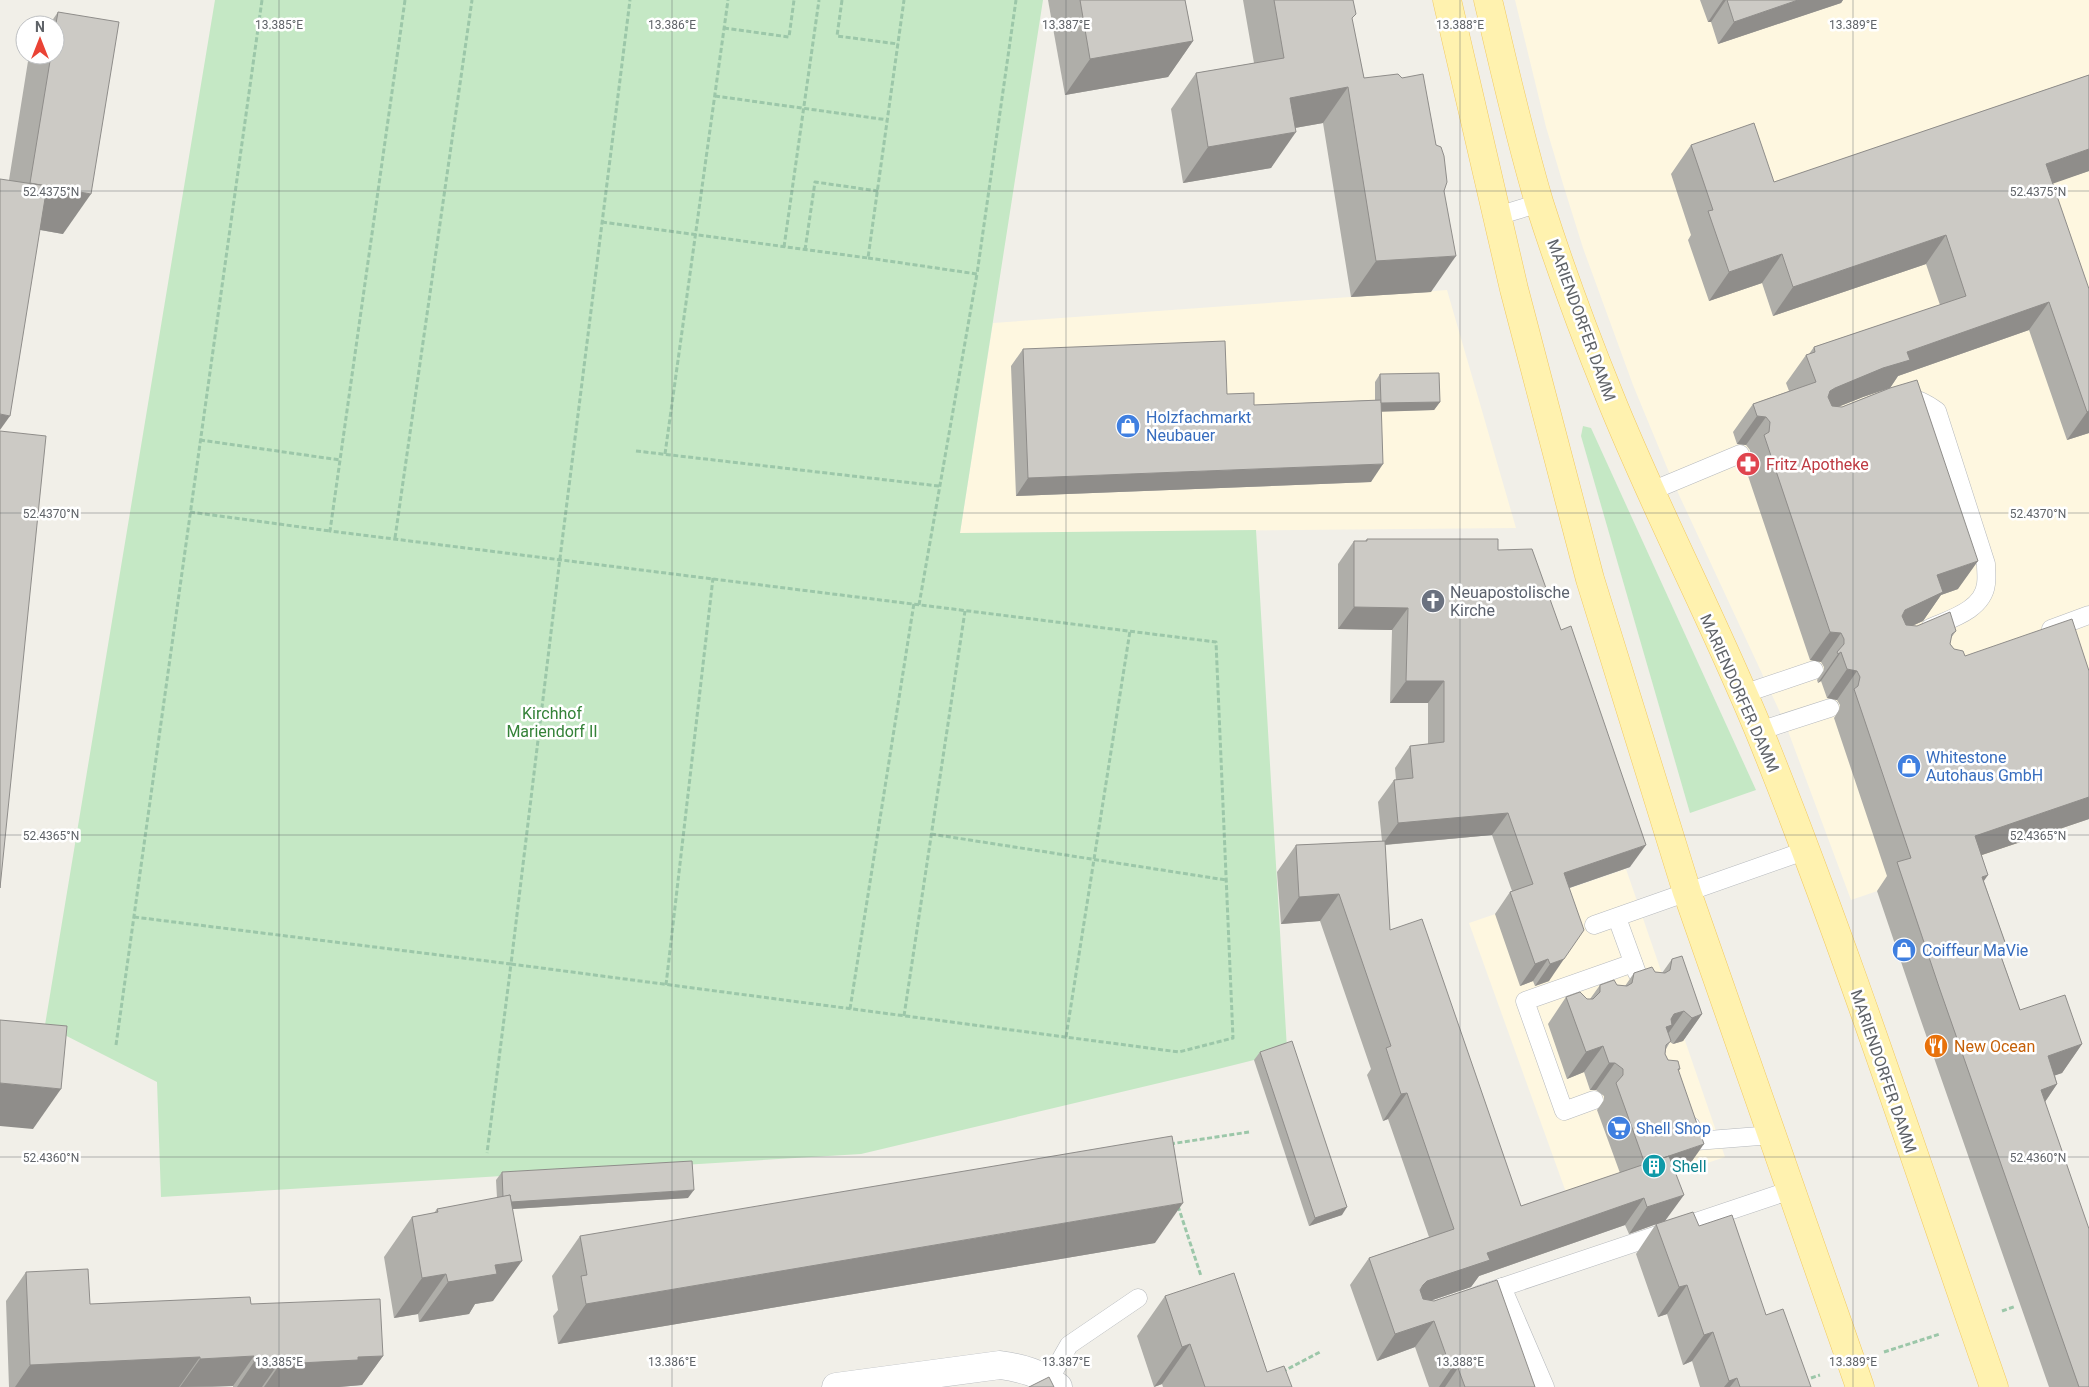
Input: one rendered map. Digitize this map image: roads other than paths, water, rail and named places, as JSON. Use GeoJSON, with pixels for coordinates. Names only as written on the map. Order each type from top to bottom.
{"type":"FeatureCollection","features":[{"type":"Feature","properties":{"kind":"main road"},"geometry":{"type":"LineString","coordinates":[[1447,0],[1514,289],[1590,579],[1687,892],[1855,1375]]}},
{"type":"Feature","properties":{"kind":"main road","name":"MARIENDORFER DAMM"},"geometry":{"type":"LineString","coordinates":[[1488,0],[1521,136],[1540,204],[1573,300],[1609,395],[1650,492],[1743,694],[1807,850],[1994,1387]]}},
{"type":"Feature","properties":{"kind":"street"},"geometry":{"type":"LineString","coordinates":[[836,1387],[1000,1365],[1024,1369],[1054,1383]]}},
{"type":"Feature","properties":{"kind":"lane"},"geometry":{"type":"LineString","coordinates":[[1497,216],[1540,204]]}},
{"type":"Feature","properties":{"kind":"lane"},"geometry":{"type":"LineString","coordinates":[[1887,400],[1895,397],[1912,397],[1926,402],[1937,411],[1986,564],[1986,585],[1978,603],[1965,612],[1911,637]]}},
{"type":"Feature","properties":{"kind":"lane"},"geometry":{"type":"LineString","coordinates":[[1650,492],[1740,454]]}},
{"type":"Feature","properties":{"kind":"lane"},"geometry":{"type":"LineString","coordinates":[[2032,636],[2088,618]]}},
{"type":"Feature","properties":{"kind":"lane"},"geometry":{"type":"LineString","coordinates":[[1743,694],[1814,670]]}},
{"type":"Feature","properties":{"kind":"lane"},"geometry":{"type":"LineString","coordinates":[[1759,731],[1830,708]]}},
{"type":"Feature","properties":{"kind":"lane"},"geometry":{"type":"LineString","coordinates":[[1594,926],[1807,850]]}},
{"type":"Feature","properties":{"kind":"lane"},"geometry":{"type":"LineString","coordinates":[[1617,918],[1643,990]]}},
{"type":"Feature","properties":{"kind":"lane"},"geometry":{"type":"LineString","coordinates":[[1594,1100],[1564,1111],[1525,1001],[1633,963]]}},
{"type":"Feature","properties":{"kind":"lane"},"geometry":{"type":"LineString","coordinates":[[1595,976],[1601,994]]}},
{"type":"Feature","properties":{"kind":"lane"},"geometry":{"type":"LineString","coordinates":[[1562,988],[1568,1006]]}},
{"type":"Feature","properties":{"kind":"lane"},"geometry":{"type":"LineString","coordinates":[[1684,1106],[1696,1141],[1772,1135]]}},
{"type":"Feature","properties":{"kind":"lane"},"geometry":{"type":"LineString","coordinates":[[1466,1300],[1791,1190]]}},
{"type":"Feature","properties":{"kind":"lane"},"geometry":{"type":"LineString","coordinates":[[1502,1287],[1545,1387]]}},
{"type":"Feature","properties":{"kind":"lane"},"geometry":{"type":"LineString","coordinates":[[1054,1383],[1069,1345],[1138,1298]]}},
{"type":"Feature","properties":{"kind":"place","name":"Holzfachmarkt Neubauer"},"geometry":{"type":"Point","coordinates":[1128,426]}},
{"type":"Feature","properties":{"kind":"place","name":"Fritz Apotheke"},"geometry":{"type":"Point","coordinates":[1748,464]}},
{"type":"Feature","properties":{"kind":"place","name":"Neuapostolische Kirche"},"geometry":{"type":"Point","coordinates":[1433,601]}},
{"type":"Feature","properties":{"kind":"place","name":"Whitestone Autohaus GmbH"},"geometry":{"type":"Point","coordinates":[1909,766]}},
{"type":"Feature","properties":{"kind":"place","name":"Coiffeur MaVie"},"geometry":{"type":"Point","coordinates":[1904,950]}},
{"type":"Feature","properties":{"kind":"place","name":"New Ocean"},"geometry":{"type":"Point","coordinates":[1936,1046]}},
{"type":"Feature","properties":{"kind":"place","name":"Shell Shop"},"geometry":{"type":"Point","coordinates":[1619,1128]}},
{"type":"Feature","properties":{"kind":"place","name":"Shell"},"geometry":{"type":"Point","coordinates":[1654,1166]}},
{"type":"Feature","properties":{"kind":"park label","name":"Kirchhof Mariendorf II"},"geometry":{"type":"Point","coordinates":[552,722]}}]}
